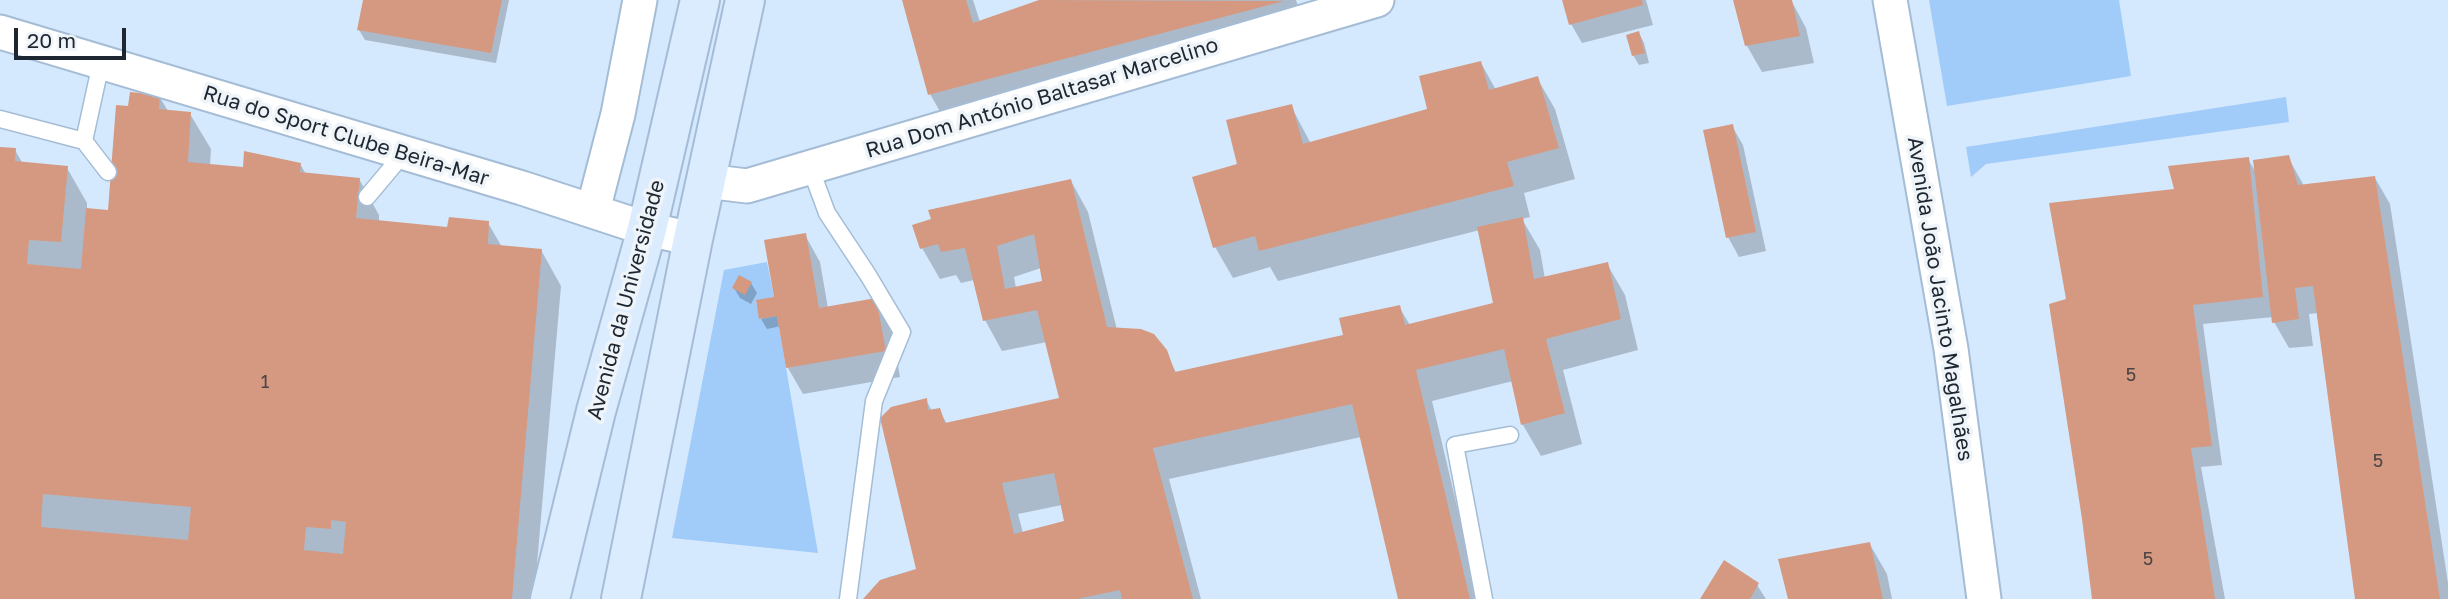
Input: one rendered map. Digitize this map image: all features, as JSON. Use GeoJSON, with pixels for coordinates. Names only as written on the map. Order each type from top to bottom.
{"type":"FeatureCollection","features":[{"type":"Feature","properties":{"kind":"main road","name":"Avenida da Universidade"},"geometry":{"type":"LineString","coordinates":[[550,599],[596,411],[647,229],[700,0]]}},
{"type":"Feature","properties":{"kind":"main road"},"geometry":{"type":"LineString","coordinates":[[621,599],[693,239],[745,0]]}},
{"type":"Feature","properties":{"kind":"street"},"geometry":{"type":"LineString","coordinates":[[593,210],[618,114],[640,0]]}},
{"type":"Feature","properties":{"kind":"street","name":"Rua Dom António Baltasar Marcelino"},"geometry":{"type":"LineString","coordinates":[[706,181],[747,186],[1377,0]]}},
{"type":"Feature","properties":{"kind":"street","name":"Avenida João Jacinto Magalhães"},"geometry":{"type":"LineString","coordinates":[[1890,0],[1951,349],[1984,599]]}},
{"type":"Feature","properties":{"kind":"street","name":"Rua do Sport Clube Beira-Mar"},"geometry":{"type":"LineString","coordinates":[[0,32],[593,210],[647,229],[693,239]]}},
{"type":"Feature","properties":{"kind":"lane"},"geometry":{"type":"LineString","coordinates":[[84,141],[101,63]]}},
{"type":"Feature","properties":{"kind":"lane"},"geometry":{"type":"LineString","coordinates":[[0,119],[84,141],[108,172]]}},
{"type":"Feature","properties":{"kind":"lane"},"geometry":{"type":"LineString","coordinates":[[367,197],[404,153]]}},
{"type":"Feature","properties":{"kind":"lane"},"geometry":{"type":"LineString","coordinates":[[810,167],[827,214],[902,332],[874,401],[848,599]]}},
{"type":"Feature","properties":{"kind":"lane"},"geometry":{"type":"LineString","coordinates":[[1485,599],[1455,445],[1510,435]]}},
{"type":"Feature","properties":{"kind":"shaded area"},"geometry":{"type":"Polygon","coordinates":[[[1929,0],[2119,0],[2131,76],[1947,106],[1929,0]]]}},
{"type":"Feature","properties":{"kind":"shaded area"},"geometry":{"type":"Polygon","coordinates":[[[2286,97],[2289,122],[1986,164],[1971,177],[1966,147],[2286,97]]]}},
{"type":"Feature","properties":{"kind":"shaded area"},"geometry":{"type":"Polygon","coordinates":[[[767,262],[774,297],[756,301],[760,319],[777,316],[818,553],[672,538],[724,270],[767,262]]]}},
{"type":"Feature","properties":{"kind":"building"},"geometry":{"type":"Polygon","coordinates":[[[363,0],[502,0],[491,53],[357,30],[363,0]]]}},
{"type":"Feature","properties":{"kind":"building"},"geometry":{"type":"Polygon","coordinates":[[[902,0],[966,0],[973,23],[1039,0],[1284,1],[928,95],[902,0]]]}},
{"type":"Feature","properties":{"kind":"building"},"geometry":{"type":"Polygon","coordinates":[[[1562,0],[1642,0],[1643,5],[1569,25],[1562,0]]]}},
{"type":"Feature","properties":{"kind":"building"},"geometry":{"type":"Polygon","coordinates":[[[1733,0],[1792,0],[1800,36],[1745,46],[1733,0]]]}},
{"type":"Feature","properties":{"kind":"building"},"geometry":{"type":"Polygon","coordinates":[[[1639,31],[1645,53],[1632,56],[1626,35],[1639,31]]]}},
{"type":"Feature","properties":{"kind":"building"},"geometry":{"type":"Polygon","coordinates":[[[1481,61],[1489,90],[1538,76],[1559,148],[1507,162],[1514,186],[1259,251],[1255,236],[1213,248],[1192,177],[1237,164],[1226,120],[1292,104],[1303,144],[1427,109],[1419,76],[1481,61]]]}},
{"type":"Feature","properties":{"kind":"building"},"geometry":{"type":"Polygon","coordinates":[[[130,92],[160,95],[159,109],[191,112],[188,162],[243,167],[244,151],[301,163],[300,172],[360,178],[356,218],[447,227],[449,217],[489,221],[488,244],[542,249],[512,599],[0,599],[0,147],[16,148],[15,161],[68,166],[61,242],[29,240],[27,264],[81,269],[86,208],[108,210],[116,105],[128,106],[130,92]],[[43,494],[41,527],[188,540],[191,507],[43,494]],[[331,520],[331,529],[306,527],[304,550],[343,554],[346,522],[331,520]]]}},
{"type":"Feature","properties":{"kind":"building"},"geometry":{"type":"Polygon","coordinates":[[[1733,124],[1756,232],[1726,238],[1703,130],[1733,124]]]}},
{"type":"Feature","properties":{"kind":"building"},"geometry":{"type":"Polygon","coordinates":[[[2289,155],[2298,185],[2375,176],[2440,599],[2355,599],[2313,286],[2295,288],[2299,319],[2272,323],[2253,160],[2289,155]]]}},
{"type":"Feature","properties":{"kind":"building"},"geometry":{"type":"Polygon","coordinates":[[[2249,157],[2263,297],[2193,305],[2212,446],[2191,448],[2215,599],[2092,599],[2049,304],[2066,299],[2049,203],[2174,189],[2168,166],[2249,157]]]}},
{"type":"Feature","properties":{"kind":"building"},"geometry":{"type":"Polygon","coordinates":[[[1071,179],[1107,327],[1141,329],[1154,334],[1167,350],[1175,372],[1343,335],[1339,318],[1400,305],[1405,325],[1493,303],[1477,227],[1523,217],[1534,279],[1608,262],[1621,319],[1546,339],[1565,413],[1521,425],[1504,349],[1416,370],[1470,599],[1398,599],[1352,404],[1153,448],[1193,599],[1122,599],[1120,590],[1077,599],[863,599],[880,580],[916,569],[880,418],[891,407],[927,398],[928,410],[940,408],[945,423],[1059,398],[1037,310],[983,321],[965,248],[941,252],[938,244],[920,249],[912,225],[931,219],[928,210],[1071,179]],[[1034,234],[997,246],[1005,289],[1042,281],[1034,234]],[[1054,473],[1002,483],[1014,534],[1064,521],[1054,473]]]}},
{"type":"Feature","properties":{"kind":"building"},"geometry":{"type":"Polygon","coordinates":[[[806,233],[819,308],[876,298],[886,351],[786,368],[777,316],[759,319],[756,300],[774,297],[764,240],[806,233]]]}},
{"type":"Feature","properties":{"kind":"building"},"geometry":{"type":"Polygon","coordinates":[[[739,275],[752,282],[745,295],[732,288],[739,275]]]}},
{"type":"Feature","properties":{"kind":"building"},"geometry":{"type":"Polygon","coordinates":[[[1870,542],[1883,599],[1788,599],[1778,559],[1870,542]]]}},
{"type":"Feature","properties":{"kind":"building"},"geometry":{"type":"Polygon","coordinates":[[[1724,560],[1759,583],[1750,599],[1700,599],[1724,560]]]}}]}
